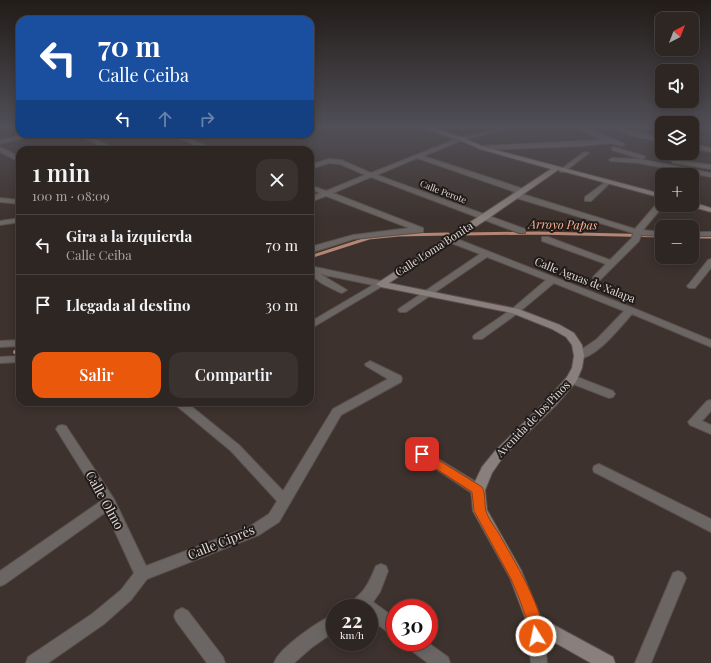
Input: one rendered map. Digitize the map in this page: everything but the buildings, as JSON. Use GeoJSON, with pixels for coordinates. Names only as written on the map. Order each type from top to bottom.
{"type":"FeatureCollection","features":[{"type":"Feature","properties":{"kind":"street"},"geometry":{"type":"LineString","coordinates":[[314,198],[412,158]]}},
{"type":"Feature","properties":{"kind":"street"},"geometry":{"type":"LineString","coordinates":[[422,158],[637,234],[655,234]]}},
{"type":"Feature","properties":{"kind":"street"},"geometry":{"type":"LineString","coordinates":[[517,158],[655,194]]}},
{"type":"Feature","properties":{"kind":"street"},"geometry":{"type":"LineString","coordinates":[[559,170],[578,158]]}},
{"type":"Feature","properties":{"kind":"street"},"geometry":{"type":"LineString","coordinates":[[650,158],[711,167]]}},
{"type":"Feature","properties":{"kind":"street","name":"Calle Perote"},"geometry":{"type":"LineString","coordinates":[[314,166],[335,160],[483,218],[522,231]]}},
{"type":"Feature","properties":{"kind":"street"},"geometry":{"type":"LineString","coordinates":[[612,160],[639,161],[711,175]]}},
{"type":"Feature","properties":{"kind":"street","name":"Calle Loma Bonita"},"geometry":{"type":"LineString","coordinates":[[314,324],[381,284],[483,218],[518,193],[559,170]]}},
{"type":"Feature","properties":{"kind":"street"},"geometry":{"type":"LineString","coordinates":[[588,199],[608,182]]}},
{"type":"Feature","properties":{"kind":"street"},"geometry":{"type":"LineString","coordinates":[[314,188],[420,230],[353,236],[314,249]]}},
{"type":"Feature","properties":{"kind":"street"},"geometry":{"type":"LineString","coordinates":[[0,200],[16,202]]}},
{"type":"Feature","properties":{"kind":"street"},"geometry":{"type":"LineString","coordinates":[[0,208],[16,203]]}},
{"type":"Feature","properties":{"kind":"street"},"geometry":{"type":"LineString","coordinates":[[699,206],[711,210]]}},
{"type":"Feature","properties":{"kind":"street"},"geometry":{"type":"LineString","coordinates":[[597,278],[655,212]]}},
{"type":"Feature","properties":{"kind":"street"},"geometry":{"type":"LineString","coordinates":[[0,223],[16,221]]}},
{"type":"Feature","properties":{"kind":"street"},"geometry":{"type":"LineString","coordinates":[[699,234],[711,234]]}},
{"type":"Feature","properties":{"kind":"street","name":"Calle Aguas de Xalapa"},"geometry":{"type":"LineString","coordinates":[[449,239],[630,310],[711,344]]}},
{"type":"Feature","properties":{"kind":"street"},"geometry":{"type":"LineString","coordinates":[[545,239],[611,263]]}},
{"type":"Feature","properties":{"kind":"street"},"geometry":{"type":"LineString","coordinates":[[403,310],[486,254]]}},
{"type":"Feature","properties":{"kind":"street"},"geometry":{"type":"LineString","coordinates":[[692,286],[711,262]]}},
{"type":"Feature","properties":{"kind":"street"},"geometry":{"type":"LineString","coordinates":[[314,270],[515,311],[556,327],[570,335],[577,345],[579,356],[589,352],[597,346],[630,310]]}},
{"type":"Feature","properties":{"kind":"street"},"geometry":{"type":"LineString","coordinates":[[314,272],[319,278],[342,290]]}},
{"type":"Feature","properties":{"kind":"street"},"geometry":{"type":"LineString","coordinates":[[478,337],[515,311],[552,280]]}},
{"type":"Feature","properties":{"kind":"street"},"geometry":{"type":"LineString","coordinates":[[0,344],[16,343]]}},
{"type":"Feature","properties":{"kind":"street","name":"Avenida de los Pinos"},"geometry":{"type":"LineString","coordinates":[[539,663],[535,623],[516,575],[480,511],[478,490],[486,471],[498,454],[552,402],[572,379],[577,368],[579,356]]}},
{"type":"Feature","properties":{"kind":"street"},"geometry":{"type":"LineString","coordinates":[[0,360],[16,358]]}},
{"type":"Feature","properties":{"kind":"street","name":"Calle Ciprés"},"geometry":{"type":"LineString","coordinates":[[142,574],[254,531],[274,518],[337,412],[397,379],[370,364]]}},
{"type":"Feature","properties":{"kind":"street"},"geometry":{"type":"LineString","coordinates":[[572,379],[609,394]]}},
{"type":"Feature","properties":{"kind":"street"},"geometry":{"type":"LineString","coordinates":[[711,404],[694,422],[711,430]]}},
{"type":"Feature","properties":{"kind":"street"},"geometry":{"type":"LineString","coordinates":[[188,406],[235,448],[284,500]]}},
{"type":"Feature","properties":{"kind":"street","name":"Calle Olmo"},"geometry":{"type":"LineString","coordinates":[[62,429],[109,503],[142,574]]}},
{"type":"Feature","properties":{"kind":"street"},"geometry":{"type":"LineString","coordinates":[[422,454],[478,490]]}},
{"type":"Feature","properties":{"kind":"street"},"geometry":{"type":"LineString","coordinates":[[599,469],[711,526]]}},
{"type":"Feature","properties":{"kind":"street"},"geometry":{"type":"LineString","coordinates":[[0,579],[109,503]]}},
{"type":"Feature","properties":{"kind":"street"},"geometry":{"type":"LineString","coordinates":[[369,599],[376,586],[381,571]]}},
{"type":"Feature","properties":{"kind":"street"},"geometry":{"type":"LineString","coordinates":[[34,663],[98,619],[126,595],[142,574]]}},
{"type":"Feature","properties":{"kind":"street"},"geometry":{"type":"LineString","coordinates":[[643,663],[678,578]]}},
{"type":"Feature","properties":{"kind":"street"},"geometry":{"type":"LineString","coordinates":[[182,616],[217,663]]}},
{"type":"Feature","properties":{"kind":"street"},"geometry":{"type":"LineString","coordinates":[[535,623],[607,663]]}},
{"type":"Feature","properties":{"kind":"street"},"geometry":{"type":"LineString","coordinates":[[282,663],[305,642],[326,628]]}},
{"type":"Feature","properties":{"kind":"street"},"geometry":{"type":"LineString","coordinates":[[426,651],[442,663]]}},
{"type":"Feature","properties":{"kind":"waterway","name":"Arroyo Papas"},"geometry":{"type":"LineString","coordinates":[[463,234],[537,233],[655,236]]}},
{"type":"Feature","properties":{"kind":"waterway","name":"Arroyo Papas"},"geometry":{"type":"LineString","coordinates":[[314,256],[369,238],[399,235],[448,234]]}},
{"type":"Feature","properties":{"kind":"waterway","name":"Arroyo Papas"},"geometry":{"type":"LineString","coordinates":[[699,237],[711,237]]}},
{"type":"Feature","properties":{"kind":"route"},"geometry":{"type":"LineString","coordinates":[[422,454],[478,490],[480,511],[516,575],[535,623],[536,636]]}}]}
